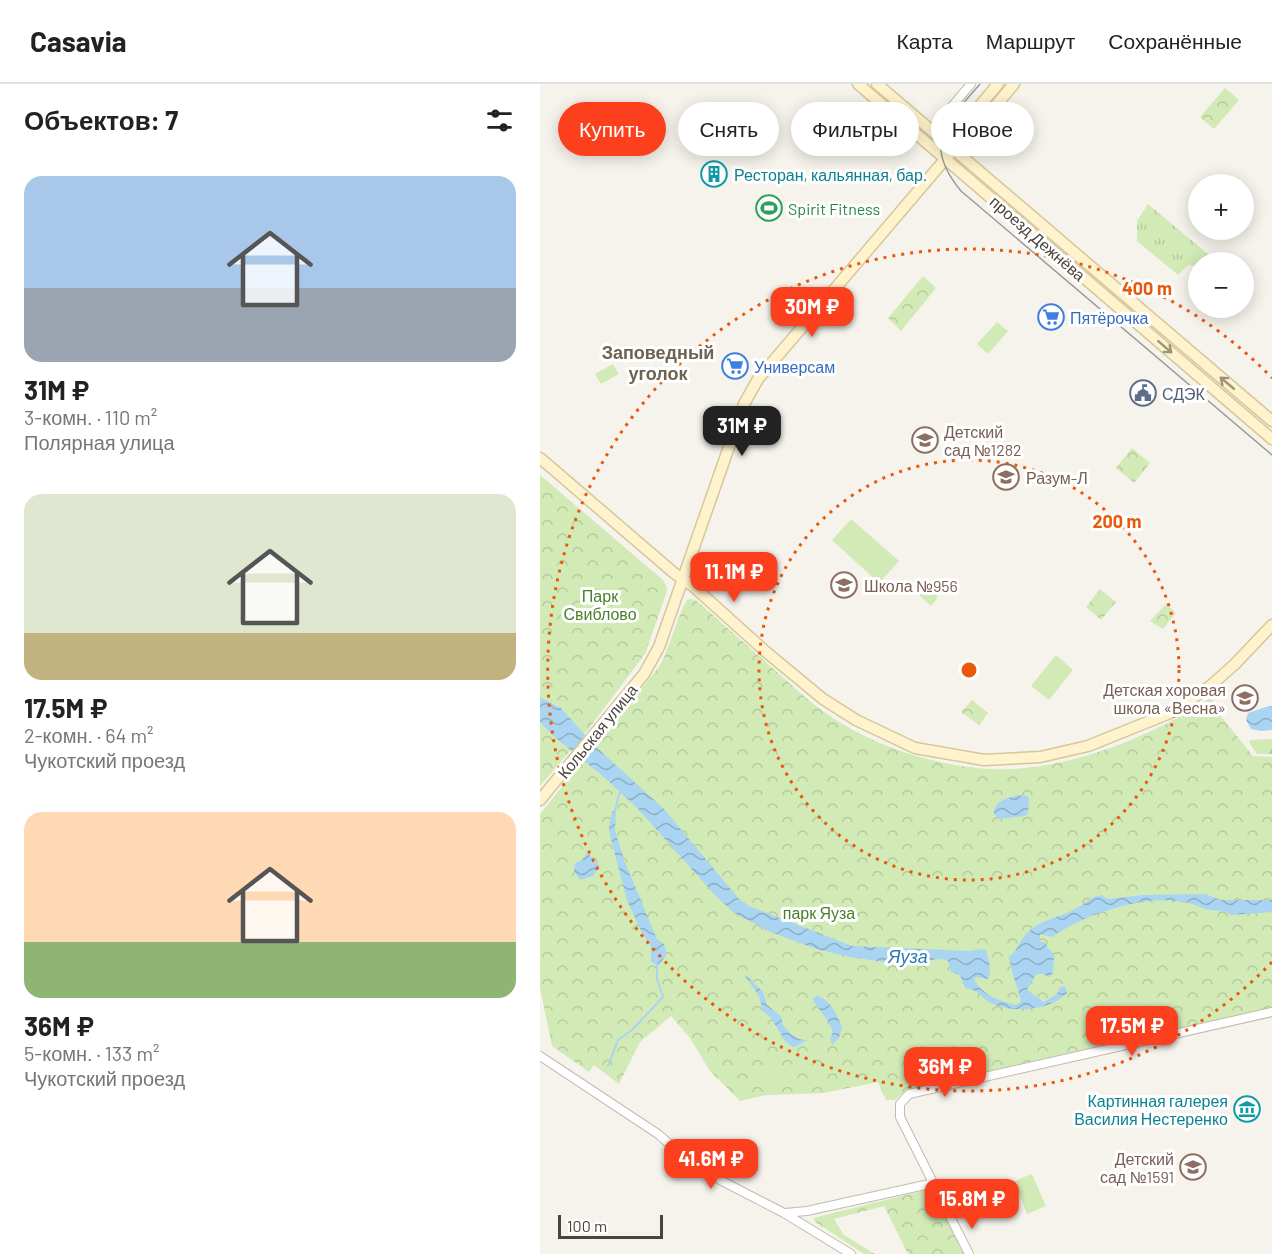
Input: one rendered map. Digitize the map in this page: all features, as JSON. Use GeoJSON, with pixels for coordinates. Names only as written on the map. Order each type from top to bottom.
{"type":"FeatureCollection","features":[{"type":"Feature","properties":{"kind":"main road","name":"проезд Дежнёва"},"geometry":{"type":"LineString","coordinates":[[858,84],[1272,439]]}},
{"type":"Feature","properties":{"kind":"main road","name":"проезд Дежнёва"},"geometry":{"type":"LineString","coordinates":[[877,84],[931,131]]}},
{"type":"Feature","properties":{"kind":"main road"},"geometry":{"type":"LineString","coordinates":[[983,102],[998,84]]}},
{"type":"Feature","properties":{"kind":"main road"},"geometry":{"type":"LineString","coordinates":[[999,102],[1014,84]]}},
{"type":"Feature","properties":{"kind":"main road","name":"Кольская улица"},"geometry":{"type":"LineString","coordinates":[[540,800],[644,674],[659,647],[750,390],[948,156]]}},
{"type":"Feature","properties":{"kind":"main road","name":"проезд Дежнёва"},"geometry":{"type":"LineString","coordinates":[[960,156],[1272,421]]}},
{"type":"Feature","properties":{"kind":"main road"},"geometry":{"type":"LineString","coordinates":[[540,459],[823,699],[856,720],[915,748],[984,760],[1040,757],[1089,747],[1170,713],[1209,687],[1235,664],[1272,625]]}},
{"type":"Feature","properties":{"kind":"street"},"geometry":{"type":"LineString","coordinates":[[956,102],[971,84]]}},
{"type":"Feature","properties":{"kind":"street"},"geometry":{"type":"LineString","coordinates":[[969,1254],[899,1110],[904,1098],[915,1092],[1272,1012]]}},
{"type":"Feature","properties":{"kind":"street"},"geometry":{"type":"LineString","coordinates":[[540,1056],[658,1134],[688,1160],[722,1181],[784,1213],[851,1254]]}},
{"type":"Feature","properties":{"kind":"street"},"geometry":{"type":"LineString","coordinates":[[784,1213],[807,1211],[934,1183]]}},
{"type":"Feature","properties":{"kind":"green space"},"geometry":{"type":"Polygon","coordinates":[[[1225,88],[1239,100],[1214,129],[1200,117],[1225,88]]]}},
{"type":"Feature","properties":{"kind":"green space"},"geometry":{"type":"Polygon","coordinates":[[[1148,204],[1188,237],[1188,240],[1191,240],[1206,252],[1188,252],[1188,265],[1178,275],[1137,241],[1137,221],[1148,204]]]}},
{"type":"Feature","properties":{"kind":"green space"},"geometry":{"type":"Polygon","coordinates":[[[923,276],[936,288],[901,331],[888,318],[923,276]]]}},
{"type":"Feature","properties":{"kind":"green space"},"geometry":{"type":"Polygon","coordinates":[[[997,322],[1008,331],[988,354],[977,344],[997,322]]]}},
{"type":"Feature","properties":{"kind":"green space"},"geometry":{"type":"Polygon","coordinates":[[[613,364],[619,374],[601,384],[595,374],[613,364]]]}},
{"type":"Feature","properties":{"kind":"green space"},"geometry":{"type":"Polygon","coordinates":[[[1132,448],[1150,463],[1134,483],[1116,468],[1132,448]]]}},
{"type":"Feature","properties":{"kind":"green space","name":"Парк Свиблово"},"geometry":{"type":"Polygon","coordinates":[[[540,475],[663,580],[667,587],[645,654],[584,735],[561,708],[540,697],[540,475]]]}},
{"type":"Feature","properties":{"kind":"green space"},"geometry":{"type":"Polygon","coordinates":[[[851,519],[899,561],[879,583],[832,540],[851,519]]]}},
{"type":"Feature","properties":{"kind":"green space"},"geometry":{"type":"Polygon","coordinates":[[[930,580],[940,589],[931,606],[919,595],[930,580]]]}},
{"type":"Feature","properties":{"kind":"green space"},"geometry":{"type":"Polygon","coordinates":[[[1100,589],[1116,602],[1101,620],[1086,607],[1100,589]]]}},
{"type":"Feature","properties":{"kind":"green space","name":"парк Яуза"},"geometry":{"type":"Polygon","coordinates":[[[687,600],[697,601],[806,698],[835,719],[855,731],[898,750],[943,763],[989,769],[1017,769],[1075,759],[1160,727],[1210,698],[1214,702],[1212,705],[1253,756],[1272,757],[1272,1008],[908,1089],[895,1100],[886,1100],[878,1082],[824,1093],[766,1095],[740,1101],[710,1071],[690,1038],[671,1016],[640,1042],[619,1084],[594,1065],[589,1072],[552,1046],[540,988],[540,814],[658,668],[683,607],[687,600]]]}},
{"type":"Feature","properties":{"kind":"green space"},"geometry":{"type":"Polygon","coordinates":[[[1166,604],[1176,613],[1163,629],[1150,621],[1166,604]]]}},
{"type":"Feature","properties":{"kind":"green space"},"geometry":{"type":"Polygon","coordinates":[[[1056,655],[1073,670],[1049,700],[1031,686],[1056,655]]]}},
{"type":"Feature","properties":{"kind":"green space"},"geometry":{"type":"Polygon","coordinates":[[[972,700],[988,713],[979,725],[961,712],[972,700]]]}},
{"type":"Feature","properties":{"kind":"green space"},"geometry":{"type":"Polygon","coordinates":[[[540,722],[571,750],[540,786],[540,722]]]}},
{"type":"Feature","properties":{"kind":"green space"},"geometry":{"type":"Polygon","coordinates":[[[1272,739],[1272,754],[1257,754],[1249,742],[1251,740],[1272,739]]]}},
{"type":"Feature","properties":{"kind":"green space"},"geometry":{"type":"Polygon","coordinates":[[[797,1068],[797,1087],[759,1087],[759,1069],[797,1068]]]}},
{"type":"Feature","properties":{"kind":"green space"},"geometry":{"type":"Polygon","coordinates":[[[1032,1174],[1046,1206],[1027,1214],[1014,1181],[1032,1174]]]}},
{"type":"Feature","properties":{"kind":"green space"},"geometry":{"type":"Polygon","coordinates":[[[926,1190],[936,1196],[963,1254],[908,1254],[884,1206],[834,1219],[844,1235],[875,1254],[864,1254],[815,1222],[813,1218],[926,1190]]]}},
{"type":"Feature","properties":{"kind":"water","name":"Яуза"},"geometry":{"type":"Polygon","coordinates":[[[540,697],[561,708],[595,746],[664,809],[739,899],[749,906],[852,946],[968,951],[985,949],[990,972],[988,979],[976,977],[974,979],[977,985],[997,999],[1016,1005],[1021,1002],[1009,957],[1031,929],[1095,897],[1102,895],[1110,899],[1143,895],[1205,894],[1221,900],[1272,900],[1272,912],[1231,915],[1183,902],[1164,900],[1144,902],[1103,912],[1084,919],[1052,937],[1040,934],[1040,941],[1046,943],[1054,954],[1053,973],[1049,977],[1036,974],[1027,990],[1044,1002],[1057,994],[1060,987],[1065,986],[1067,993],[1051,1004],[1041,1007],[1019,1009],[998,1006],[987,1001],[975,991],[965,988],[960,975],[951,972],[948,961],[943,959],[891,963],[850,957],[816,949],[771,932],[734,913],[714,894],[638,809],[540,722],[540,697]]]}},
{"type":"Feature","properties":{"kind":"water"},"geometry":{"type":"Polygon","coordinates":[[[1272,706],[1272,730],[1251,729],[1246,720],[1248,713],[1272,706]]]}},
{"type":"Feature","properties":{"kind":"water"},"geometry":{"type":"Polygon","coordinates":[[[1017,795],[1027,796],[1029,799],[1028,813],[1025,816],[1000,819],[994,814],[999,803],[1017,795]]]}},
{"type":"Feature","properties":{"kind":"water"},"geometry":{"type":"Polygon","coordinates":[[[612,811],[616,811],[615,830],[624,860],[657,939],[664,944],[667,954],[659,965],[651,962],[651,946],[642,933],[627,900],[611,840],[609,827],[612,811]]]}},
{"type":"Feature","properties":{"kind":"water"},"geometry":{"type":"Polygon","coordinates":[[[588,852],[600,866],[593,876],[580,880],[574,871],[575,863],[582,860],[588,852]]]}},
{"type":"Feature","properties":{"kind":"water"},"geometry":{"type":"Polygon","coordinates":[[[744,975],[763,992],[767,1005],[781,1016],[783,1025],[790,1033],[799,1039],[807,1040],[793,1047],[785,1041],[771,1018],[763,1011],[759,996],[744,975]]]}},
{"type":"Feature","properties":{"kind":"water"},"geometry":{"type":"Polygon","coordinates":[[[817,995],[829,1004],[842,1027],[839,1038],[832,1045],[830,1038],[833,1032],[812,999],[817,995]]]}},
{"type":"Feature","properties":{"kind":"waterway"},"geometry":{"type":"LineString","coordinates":[[614,814],[620,791]]}},
{"type":"Feature","properties":{"kind":"waterway"},"geometry":{"type":"LineString","coordinates":[[608,1066],[618,1040],[632,1030],[663,997],[657,979],[657,962]]}},
{"type":"Feature","properties":{"kind":"tram line"},"geometry":{"type":"LineString","coordinates":[[980,84],[957,110],[943,134],[942,159],[961,191],[1272,455]]}},
{"type":"Feature","properties":{"kind":"place","name":"Ресторан, кальянная, бар."},"geometry":{"type":"Point","coordinates":[714,174]}},
{"type":"Feature","properties":{"kind":"place","name":"Spirit Fitness"},"geometry":{"type":"Point","coordinates":[769,208]}},
{"type":"Feature","properties":{"kind":"place","name":"Пятёрочка"},"geometry":{"type":"Point","coordinates":[1051,317]}},
{"type":"Feature","properties":{"kind":"place","name":"Универсам"},"geometry":{"type":"Point","coordinates":[735,366]}},
{"type":"Feature","properties":{"kind":"place","name":"СДЭК"},"geometry":{"type":"Point","coordinates":[1143,393]}},
{"type":"Feature","properties":{"kind":"place","name":"Детский сад №1282"},"geometry":{"type":"Point","coordinates":[925,440]}},
{"type":"Feature","properties":{"kind":"place","name":"Разум-Л"},"geometry":{"type":"Point","coordinates":[1006,477]}},
{"type":"Feature","properties":{"kind":"place","name":"Школа №956"},"geometry":{"type":"Point","coordinates":[844,585]}},
{"type":"Feature","properties":{"kind":"place","name":"Детская хоровая школа «Весна»"},"geometry":{"type":"Point","coordinates":[1245,698]}},
{"type":"Feature","properties":{"kind":"place","name":"Картинная галерея Василия Нестеренко"},"geometry":{"type":"Point","coordinates":[1247,1109]}},
{"type":"Feature","properties":{"kind":"place","name":"Детский сад №1591"},"geometry":{"type":"Point","coordinates":[1193,1167]}},
{"type":"Feature","properties":{"kind":"district","name":"Заповедный уголок"},"geometry":{"type":"Point","coordinates":[658,362]}}]}
